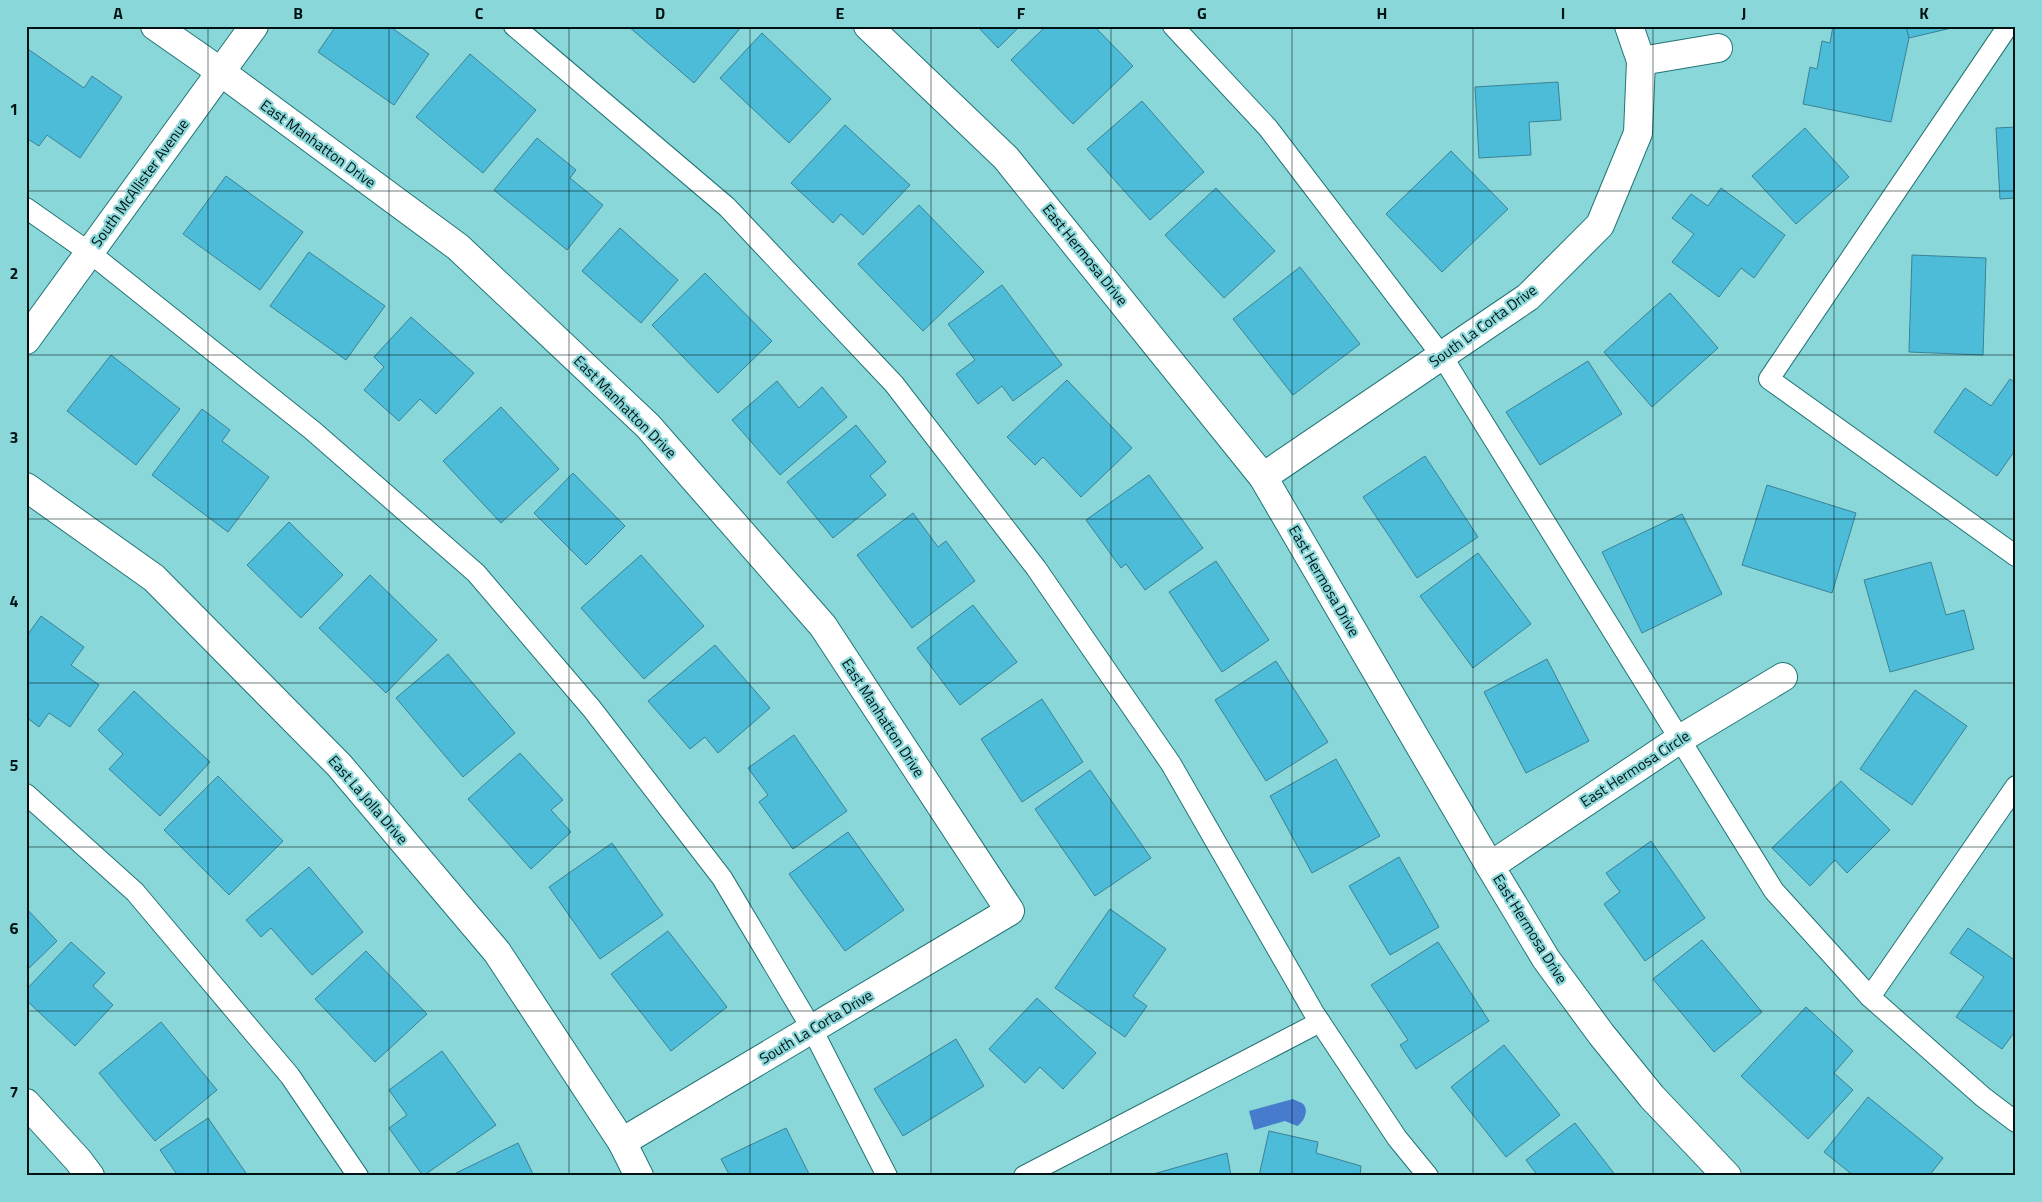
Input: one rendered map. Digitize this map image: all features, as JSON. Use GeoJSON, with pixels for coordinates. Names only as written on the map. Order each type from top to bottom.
{"type":"FeatureCollection","features":[{"type":"Feature","properties":{"kind":"street","name":"East Manhatton Drive"},"geometry":{"type":"LineString","coordinates":[[155,26],[221,72],[458,247],[648,426],[823,626],[1010,911]]}},
{"type":"Feature","properties":{"kind":"street","name":"South McAllister Avenue"},"geometry":{"type":"LineString","coordinates":[[26,340],[254,26]]}},
{"type":"Feature","properties":{"kind":"street","name":"East Hermosa Drive"},"geometry":{"type":"LineString","coordinates":[[868,26],[1006,158],[1263,477],[1546,959],[1601,1034],[1652,1098],[1726,1176]]}},
{"type":"Feature","properties":{"kind":"street"},"geometry":{"type":"LineString","coordinates":[[1629,26],[1641,61],[1718,48]]}},
{"type":"Feature","properties":{"kind":"street","name":"South La Corta Drive"},"geometry":{"type":"LineString","coordinates":[[1263,477],[1528,297],[1600,224],[1638,133],[1641,61]]}},
{"type":"Feature","properties":{"kind":"street","name":"East La Jolla Drive"},"geometry":{"type":"LineString","coordinates":[[26,487],[154,578],[339,764],[497,952],[622,1142],[639,1176]]}},
{"type":"Feature","properties":{"kind":"street","name":"East Hermosa Circle"},"geometry":{"type":"LineString","coordinates":[[1490,866],[1680,739],[1784,677]]}},
{"type":"Feature","properties":{"kind":"street","name":"South La Corta Drive"},"geometry":{"type":"LineString","coordinates":[[622,1142],[1010,911]]}},
{"type":"Feature","properties":{"kind":"street"},"geometry":{"type":"LineString","coordinates":[[26,1103],[78,1160],[90,1176]]}},
{"type":"Feature","properties":{"kind":"lane"},"geometry":{"type":"LineString","coordinates":[[514,26],[727,207],[894,384],[1036,568],[1171,764],[1320,1022],[1397,1138],[1428,1176]]}},
{"type":"Feature","properties":{"kind":"lane"},"geometry":{"type":"LineString","coordinates":[[1173,26],[1268,128],[1442,356],[1774,891],[1870,997],[1984,1097],[2016,1122]]}},
{"type":"Feature","properties":{"kind":"lane"},"geometry":{"type":"LineString","coordinates":[[2008,26],[1769,378],[2016,556]]}},
{"type":"Feature","properties":{"kind":"lane"},"geometry":{"type":"LineString","coordinates":[[26,208],[90,253],[312,430],[476,573],[592,709],[722,878],[812,1029],[888,1176]]}},
{"type":"Feature","properties":{"kind":"lane"},"geometry":{"type":"LineString","coordinates":[[1870,997],[2016,786]]}},
{"type":"Feature","properties":{"kind":"lane"},"geometry":{"type":"LineString","coordinates":[[26,794],[135,892],[290,1076],[358,1176]]}},
{"type":"Feature","properties":{"kind":"lane"},"geometry":{"type":"LineString","coordinates":[[1024,1176],[1320,1022]]}},
{"type":"Feature","properties":{"kind":"water"},"geometry":{"type":"Polygon","coordinates":[[[1293,1099],[1302,1103],[1306,1111],[1305,1117],[1299,1125],[1297,1126],[1285,1121],[1254,1130],[1249,1111],[1293,1099]]]}},
{"type":"Feature","properties":{"kind":"building"},"geometry":{"type":"Polygon","coordinates":[[[336,26],[389,26],[429,54],[394,105],[318,52],[336,26]]]}},
{"type":"Feature","properties":{"kind":"building"},"geometry":{"type":"Polygon","coordinates":[[[628,26],[742,26],[694,83],[628,26]]]}},
{"type":"Feature","properties":{"kind":"building"},"geometry":{"type":"Polygon","coordinates":[[[977,26],[1020,26],[998,48],[977,26]]]}},
{"type":"Feature","properties":{"kind":"building"},"geometry":{"type":"Polygon","coordinates":[[[1046,26],[1094,26],[1133,66],[1073,124],[1011,60],[1046,26]]]}},
{"type":"Feature","properties":{"kind":"building"},"geometry":{"type":"Polygon","coordinates":[[[1833,26],[1906,26],[1909,38],[1891,122],[1803,104],[1810,67],[1817,69],[1822,41],[1830,43],[1833,26]]]}},
{"type":"Feature","properties":{"kind":"building"},"geometry":{"type":"Polygon","coordinates":[[[1906,26],[1960,26],[1909,38],[1906,26]]]}},
{"type":"Feature","properties":{"kind":"building"},"geometry":{"type":"Polygon","coordinates":[[[762,33],[831,99],[789,143],[720,78],[762,33]]]}},
{"type":"Feature","properties":{"kind":"building"},"geometry":{"type":"Polygon","coordinates":[[[28,49],[84,88],[92,76],[122,97],[80,158],[47,135],[39,146],[26,138],[26,52],[28,49]]]}},
{"type":"Feature","properties":{"kind":"building"},"geometry":{"type":"Polygon","coordinates":[[[470,54],[536,110],[483,173],[416,117],[470,54]]]}},
{"type":"Feature","properties":{"kind":"building"},"geometry":{"type":"Polygon","coordinates":[[[1558,82],[1561,120],[1529,122],[1531,155],[1479,158],[1475,87],[1558,82]]]}},
{"type":"Feature","properties":{"kind":"building"},"geometry":{"type":"Polygon","coordinates":[[[1142,101],[1204,172],[1150,220],[1087,149],[1142,101]]]}},
{"type":"Feature","properties":{"kind":"building"},"geometry":{"type":"Polygon","coordinates":[[[845,125],[910,185],[863,235],[841,214],[833,223],[791,183],[845,125]]]}},
{"type":"Feature","properties":{"kind":"building"},"geometry":{"type":"Polygon","coordinates":[[[2016,127],[2016,198],[2000,199],[1996,128],[2016,127]]]}},
{"type":"Feature","properties":{"kind":"building"},"geometry":{"type":"Polygon","coordinates":[[[1805,128],[1849,177],[1796,224],[1752,176],[1805,128]]]}},
{"type":"Feature","properties":{"kind":"building"},"geometry":{"type":"Polygon","coordinates":[[[537,138],[576,170],[570,178],[603,205],[567,250],[494,190],[537,138]]]}},
{"type":"Feature","properties":{"kind":"building"},"geometry":{"type":"Polygon","coordinates":[[[1451,151],[1508,209],[1442,272],[1386,214],[1451,151]]]}},
{"type":"Feature","properties":{"kind":"building"},"geometry":{"type":"Polygon","coordinates":[[[226,176],[303,232],[260,290],[183,234],[226,176]]]}},
{"type":"Feature","properties":{"kind":"building"},"geometry":{"type":"Polygon","coordinates":[[[1216,188],[1275,251],[1224,298],[1165,235],[1216,188]]]}},
{"type":"Feature","properties":{"kind":"building"},"geometry":{"type":"Polygon","coordinates":[[[1721,188],[1785,235],[1754,278],[1741,268],[1719,297],[1672,262],[1694,234],[1672,218],[1691,194],[1708,206],[1721,188]]]}},
{"type":"Feature","properties":{"kind":"building"},"geometry":{"type":"Polygon","coordinates":[[[919,205],[984,272],[923,331],[858,264],[919,205]]]}},
{"type":"Feature","properties":{"kind":"building"},"geometry":{"type":"Polygon","coordinates":[[[620,228],[678,280],[641,323],[582,271],[620,228]]]}},
{"type":"Feature","properties":{"kind":"building"},"geometry":{"type":"Polygon","coordinates":[[[309,252],[385,306],[346,360],[270,306],[309,252]]]}},
{"type":"Feature","properties":{"kind":"building"},"geometry":{"type":"Polygon","coordinates":[[[1912,255],[1986,258],[1983,355],[1909,352],[1912,255]]]}},
{"type":"Feature","properties":{"kind":"building"},"geometry":{"type":"Polygon","coordinates":[[[1300,267],[1360,344],[1293,395],[1233,319],[1300,267]]]}},
{"type":"Feature","properties":{"kind":"building"},"geometry":{"type":"Polygon","coordinates":[[[705,273],[772,341],[718,393],[652,325],[705,273]]]}},
{"type":"Feature","properties":{"kind":"building"},"geometry":{"type":"Polygon","coordinates":[[[1002,285],[1062,365],[1013,401],[1002,386],[978,404],[956,374],[975,360],[948,324],[1002,285]]]}},
{"type":"Feature","properties":{"kind":"building"},"geometry":{"type":"Polygon","coordinates":[[[1670,293],[1718,348],[1652,407],[1604,352],[1670,293]]]}},
{"type":"Feature","properties":{"kind":"building"},"geometry":{"type":"Polygon","coordinates":[[[411,317],[474,373],[436,414],[420,399],[399,421],[364,390],[384,367],[374,357],[411,317]]]}},
{"type":"Feature","properties":{"kind":"building"},"geometry":{"type":"Polygon","coordinates":[[[111,355],[180,409],[136,465],[67,411],[111,355]]]}},
{"type":"Feature","properties":{"kind":"building"},"geometry":{"type":"Polygon","coordinates":[[[1588,361],[1622,414],[1540,465],[1506,412],[1588,361]]]}},
{"type":"Feature","properties":{"kind":"building"},"geometry":{"type":"Polygon","coordinates":[[[2010,379],[2016,383],[2016,449],[1997,476],[1934,432],[1965,388],[1991,406],[2010,379]]]}},
{"type":"Feature","properties":{"kind":"building"},"geometry":{"type":"Polygon","coordinates":[[[1067,380],[1132,448],[1081,497],[1043,457],[1035,465],[1007,437],[1067,380]]]}},
{"type":"Feature","properties":{"kind":"building"},"geometry":{"type":"Polygon","coordinates":[[[777,381],[799,408],[822,387],[847,417],[780,475],[732,420],[777,381]]]}},
{"type":"Feature","properties":{"kind":"building"},"geometry":{"type":"Polygon","coordinates":[[[501,407],[559,469],[501,523],[443,461],[501,407]]]}},
{"type":"Feature","properties":{"kind":"building"},"geometry":{"type":"Polygon","coordinates":[[[202,409],[230,430],[222,441],[269,477],[228,532],[152,475],[202,409]]]}},
{"type":"Feature","properties":{"kind":"building"},"geometry":{"type":"Polygon","coordinates":[[[856,425],[886,462],[870,476],[886,495],[833,538],[787,482],[856,425]]]}},
{"type":"Feature","properties":{"kind":"building"},"geometry":{"type":"Polygon","coordinates":[[[1425,456],[1478,537],[1417,578],[1363,497],[1425,456]]]}},
{"type":"Feature","properties":{"kind":"building"},"geometry":{"type":"Polygon","coordinates":[[[573,473],[625,526],[586,565],[534,513],[573,473]]]}},
{"type":"Feature","properties":{"kind":"building"},"geometry":{"type":"Polygon","coordinates":[[[1149,475],[1203,548],[1145,590],[1126,564],[1121,568],[1086,520],[1149,475]]]}},
{"type":"Feature","properties":{"kind":"building"},"geometry":{"type":"Polygon","coordinates":[[[1767,485],[1856,513],[1832,593],[1742,565],[1767,485]]]}},
{"type":"Feature","properties":{"kind":"building"},"geometry":{"type":"Polygon","coordinates":[[[913,513],[938,547],[946,541],[975,581],[912,628],[857,555],[913,513]]]}},
{"type":"Feature","properties":{"kind":"building"},"geometry":{"type":"Polygon","coordinates":[[[1682,514],[1722,594],[1642,633],[1602,552],[1682,514]]]}},
{"type":"Feature","properties":{"kind":"building"},"geometry":{"type":"Polygon","coordinates":[[[289,522],[343,575],[301,618],[247,565],[289,522]]]}},
{"type":"Feature","properties":{"kind":"building"},"geometry":{"type":"Polygon","coordinates":[[[1478,553],[1531,624],[1473,668],[1420,596],[1478,553]]]}},
{"type":"Feature","properties":{"kind":"building"},"geometry":{"type":"Polygon","coordinates":[[[641,555],[704,626],[644,679],[581,608],[641,555]]]}},
{"type":"Feature","properties":{"kind":"building"},"geometry":{"type":"Polygon","coordinates":[[[1216,561],[1269,640],[1222,672],[1169,592],[1216,561]]]}},
{"type":"Feature","properties":{"kind":"building"},"geometry":{"type":"Polygon","coordinates":[[[1931,562],[1946,615],[1964,610],[1974,649],[1890,672],[1864,580],[1931,562]]]}},
{"type":"Feature","properties":{"kind":"building"},"geometry":{"type":"Polygon","coordinates":[[[370,575],[437,640],[386,693],[319,628],[370,575]]]}},
{"type":"Feature","properties":{"kind":"building"},"geometry":{"type":"Polygon","coordinates":[[[973,605],[1017,662],[960,705],[917,648],[973,605]]]}},
{"type":"Feature","properties":{"kind":"building"},"geometry":{"type":"Polygon","coordinates":[[[41,616],[84,647],[71,665],[99,685],[70,727],[49,713],[39,727],[26,717],[26,637],[41,616]]]}},
{"type":"Feature","properties":{"kind":"building"},"geometry":{"type":"Polygon","coordinates":[[[715,645],[770,708],[718,753],[705,737],[690,749],[648,701],[715,645]]]}},
{"type":"Feature","properties":{"kind":"building"},"geometry":{"type":"Polygon","coordinates":[[[448,654],[515,733],[463,777],[396,698],[448,654]]]}},
{"type":"Feature","properties":{"kind":"building"},"geometry":{"type":"Polygon","coordinates":[[[1547,659],[1589,741],[1526,773],[1484,692],[1547,659]]]}},
{"type":"Feature","properties":{"kind":"building"},"geometry":{"type":"Polygon","coordinates":[[[1276,661],[1328,742],[1266,781],[1215,700],[1276,661]]]}},
{"type":"Feature","properties":{"kind":"building"},"geometry":{"type":"Polygon","coordinates":[[[1915,690],[1967,726],[1912,805],[1860,769],[1915,690]]]}},
{"type":"Feature","properties":{"kind":"building"},"geometry":{"type":"Polygon","coordinates":[[[134,691],[210,762],[160,816],[109,769],[123,754],[98,730],[134,691]]]}},
{"type":"Feature","properties":{"kind":"building"},"geometry":{"type":"Polygon","coordinates":[[[1042,699],[1083,762],[1022,802],[981,739],[1042,699]]]}},
{"type":"Feature","properties":{"kind":"building"},"geometry":{"type":"Polygon","coordinates":[[[794,735],[847,811],[793,849],[759,802],[768,795],[748,768],[794,735]]]}},
{"type":"Feature","properties":{"kind":"building"},"geometry":{"type":"Polygon","coordinates":[[[520,753],[563,800],[551,810],[571,832],[531,869],[468,799],[520,753]]]}},
{"type":"Feature","properties":{"kind":"building"},"geometry":{"type":"Polygon","coordinates":[[[1336,759],[1380,836],[1312,873],[1270,796],[1336,759]]]}},
{"type":"Feature","properties":{"kind":"building"},"geometry":{"type":"Polygon","coordinates":[[[1090,770],[1151,858],[1095,896],[1035,809],[1090,770]]]}},
{"type":"Feature","properties":{"kind":"building"},"geometry":{"type":"Polygon","coordinates":[[[218,776],[283,841],[229,895],[164,830],[218,776]]]}},
{"type":"Feature","properties":{"kind":"building"},"geometry":{"type":"Polygon","coordinates":[[[1841,781],[1890,830],[1847,873],[1835,860],[1810,886],[1772,848],[1841,781]]]}},
{"type":"Feature","properties":{"kind":"building"},"geometry":{"type":"Polygon","coordinates":[[[848,832],[904,910],[845,951],[789,874],[848,832]]]}},
{"type":"Feature","properties":{"kind":"building"},"geometry":{"type":"Polygon","coordinates":[[[1651,841],[1705,918],[1645,961],[1604,904],[1620,892],[1606,873],[1651,841]]]}},
{"type":"Feature","properties":{"kind":"building"},"geometry":{"type":"Polygon","coordinates":[[[612,843],[663,915],[600,959],[549,887],[612,843]]]}},
{"type":"Feature","properties":{"kind":"building"},"geometry":{"type":"Polygon","coordinates":[[[1399,857],[1439,927],[1390,955],[1349,886],[1399,857]]]}},
{"type":"Feature","properties":{"kind":"building"},"geometry":{"type":"Polygon","coordinates":[[[309,867],[363,932],[312,975],[271,928],[261,937],[246,920],[309,867]]]}},
{"type":"Feature","properties":{"kind":"building"},"geometry":{"type":"Polygon","coordinates":[[[26,908],[57,941],[26,971],[26,908]]]}},
{"type":"Feature","properties":{"kind":"building"},"geometry":{"type":"Polygon","coordinates":[[[1110,909],[1166,949],[1133,996],[1147,1006],[1125,1037],[1055,988],[1110,909]]]}},
{"type":"Feature","properties":{"kind":"building"},"geometry":{"type":"Polygon","coordinates":[[[1968,928],[2016,961],[2016,1030],[2002,1049],[1956,1017],[1984,977],[1950,953],[1968,928]]]}},
{"type":"Feature","properties":{"kind":"building"},"geometry":{"type":"Polygon","coordinates":[[[668,931],[727,1007],[671,1051],[611,974],[668,931]]]}},
{"type":"Feature","properties":{"kind":"building"},"geometry":{"type":"Polygon","coordinates":[[[1702,940],[1762,1012],[1714,1052],[1653,979],[1702,940]]]}},
{"type":"Feature","properties":{"kind":"building"},"geometry":{"type":"Polygon","coordinates":[[[71,942],[105,973],[93,986],[113,1005],[75,1046],[26,1000],[26,990],[71,942]]]}},
{"type":"Feature","properties":{"kind":"building"},"geometry":{"type":"Polygon","coordinates":[[[1438,942],[1489,1021],[1416,1069],[1400,1045],[1408,1040],[1371,985],[1438,942]]]}},
{"type":"Feature","properties":{"kind":"building"},"geometry":{"type":"Polygon","coordinates":[[[366,951],[427,1014],[375,1062],[315,999],[366,951]]]}},
{"type":"Feature","properties":{"kind":"building"},"geometry":{"type":"Polygon","coordinates":[[[1037,998],[1096,1053],[1063,1089],[1040,1067],[1025,1083],[989,1049],[1037,998]]]}},
{"type":"Feature","properties":{"kind":"building"},"geometry":{"type":"Polygon","coordinates":[[[1806,1007],[1853,1051],[1834,1073],[1853,1090],[1808,1139],[1741,1076],[1806,1007]]]}},
{"type":"Feature","properties":{"kind":"building"},"geometry":{"type":"Polygon","coordinates":[[[161,1022],[217,1090],[155,1141],[99,1073],[161,1022]]]}},
{"type":"Feature","properties":{"kind":"building"},"geometry":{"type":"Polygon","coordinates":[[[956,1039],[984,1086],[903,1136],[874,1089],[956,1039]]]}},
{"type":"Feature","properties":{"kind":"building"},"geometry":{"type":"Polygon","coordinates":[[[1504,1045],[1560,1115],[1506,1157],[1451,1087],[1504,1045]]]}},
{"type":"Feature","properties":{"kind":"building"},"geometry":{"type":"Polygon","coordinates":[[[442,1051],[496,1125],[423,1176],[389,1128],[407,1115],[389,1090],[442,1051]]]}},
{"type":"Feature","properties":{"kind":"building"},"geometry":{"type":"Polygon","coordinates":[[[1868,1097],[1943,1158],[1929,1176],[1854,1176],[1824,1152],[1868,1097]]]}},
{"type":"Feature","properties":{"kind":"building"},"geometry":{"type":"Polygon","coordinates":[[[208,1118],[248,1176],[178,1176],[160,1150],[208,1118]]]}},
{"type":"Feature","properties":{"kind":"building"},"geometry":{"type":"Polygon","coordinates":[[[1575,1123],[1616,1176],[1538,1176],[1526,1160],[1575,1123]]]}},
{"type":"Feature","properties":{"kind":"building"},"geometry":{"type":"Polygon","coordinates":[[[786,1128],[810,1176],[730,1176],[721,1159],[786,1128]]]}},
{"type":"Feature","properties":{"kind":"building"},"geometry":{"type":"Polygon","coordinates":[[[1269,1131],[1318,1142],[1316,1153],[1361,1166],[1360,1176],[1259,1176],[1269,1131]]]}},
{"type":"Feature","properties":{"kind":"building"},"geometry":{"type":"Polygon","coordinates":[[[518,1143],[534,1176],[452,1175],[518,1143]]]}},
{"type":"Feature","properties":{"kind":"building"},"geometry":{"type":"Polygon","coordinates":[[[1227,1153],[1231,1176],[1150,1176],[1150,1175],[1227,1153]]]}}]}
